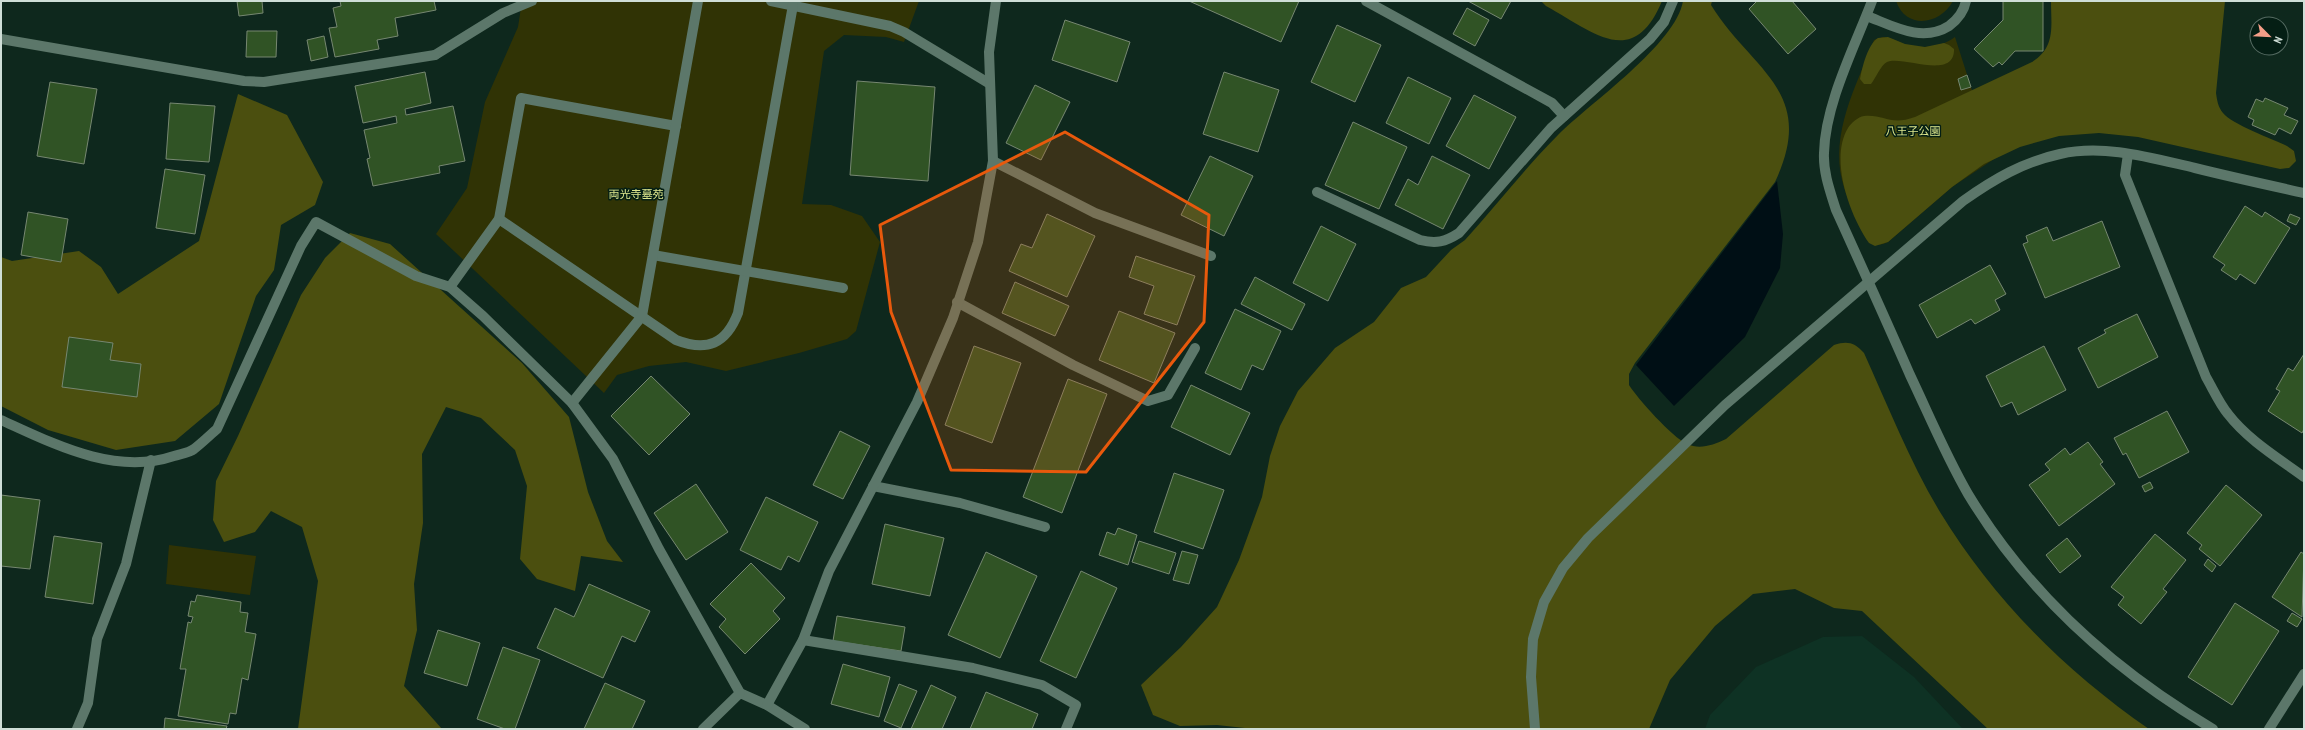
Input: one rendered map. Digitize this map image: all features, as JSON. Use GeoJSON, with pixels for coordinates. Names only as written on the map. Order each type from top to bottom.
{"type":"FeatureCollection","features":[{"type":"Feature","properties":{"kind":"street"},"geometry":{"type":"LineString","coordinates":[[1,39],[244,81],[264,82],[435,56],[503,13],[532,1]]}},
{"type":"Feature","properties":{"kind":"street"},"geometry":{"type":"LineString","coordinates":[[572,403],[642,316],[698,1]]}},
{"type":"Feature","properties":{"kind":"street"},"geometry":{"type":"LineString","coordinates":[[771,1],[890,26],[904,32],[990,84]]}},
{"type":"Feature","properties":{"kind":"street"},"geometry":{"type":"LineString","coordinates":[[767,705],[803,640],[829,571],[917,402],[958,302],[978,242],[993,161],[989,52],[996,1]]}},
{"type":"Feature","properties":{"kind":"street"},"geometry":{"type":"LineString","coordinates":[[1366,1],[1552,103],[1564,116]]}},
{"type":"Feature","properties":{"kind":"street"},"geometry":{"type":"LineString","coordinates":[[1317,192],[1420,240],[1433,243],[1447,240],[1459,233],[1551,128],[1650,39],[1664,22],[1673,1]]}},
{"type":"Feature","properties":{"kind":"street"},"geometry":{"type":"LineString","coordinates":[[1872,1],[1827,125],[1824,154],[1827,182],[1836,210],[1945,451],[1969,494],[1996,536],[2026,575],[2095,646],[2133,678],[2174,706],[2213,729]]}},
{"type":"Feature","properties":{"kind":"street"},"geometry":{"type":"LineString","coordinates":[[1867,16],[1908,32],[1925,34],[1942,31],[1956,21],[1966,1]]}},
{"type":"Feature","properties":{"kind":"street"},"geometry":{"type":"LineString","coordinates":[[499,219],[676,340],[691,346],[707,345],[721,339],[732,328],[738,313],[793,5]]}},
{"type":"Feature","properties":{"kind":"street"},"geometry":{"type":"LineString","coordinates":[[450,288],[499,219],[521,98],[676,126]]}},
{"type":"Feature","properties":{"kind":"street"},"geometry":{"type":"LineString","coordinates":[[1535,729],[1531,678],[1534,639],[1544,602],[1563,568],[1588,538],[1725,405],[1963,201],[2000,176],[2026,163],[2062,154],[2099,151],[2128,154],[2304,193]]}},
{"type":"Feature","properties":{"kind":"street"},"geometry":{"type":"LineString","coordinates":[[2128,154],[2125,175],[2206,376],[2216,396],[2228,414],[2243,429],[2304,477]]}},
{"type":"Feature","properties":{"kind":"street"},"geometry":{"type":"LineString","coordinates":[[993,161],[1095,213],[1212,256]]}},
{"type":"Feature","properties":{"kind":"street"},"geometry":{"type":"LineString","coordinates":[[1,420],[75,452],[104,459],[134,462],[164,460],[193,450],[217,429],[300,246],[316,222],[416,276],[450,288],[483,316],[572,403],[613,459],[658,549],[740,693],[767,705],[805,729]]}},
{"type":"Feature","properties":{"kind":"street"},"geometry":{"type":"LineString","coordinates":[[653,255],[843,288]]}},
{"type":"Feature","properties":{"kind":"street"},"geometry":{"type":"LineString","coordinates":[[958,302],[1073,365],[1148,401],[1168,395],[1195,348]]}},
{"type":"Feature","properties":{"kind":"street"},"geometry":{"type":"LineString","coordinates":[[77,729],[88,703],[97,639],[130,553],[152,460]]}},
{"type":"Feature","properties":{"kind":"street"},"geometry":{"type":"LineString","coordinates":[[873,486],[960,503],[1045,527]]}},
{"type":"Feature","properties":{"kind":"street"},"geometry":{"type":"LineString","coordinates":[[803,640],[973,668],[1042,685],[1076,705],[1066,729]]}},
{"type":"Feature","properties":{"kind":"street"},"geometry":{"type":"LineString","coordinates":[[2269,729],[2304,674]]}},
{"type":"Feature","properties":{"kind":"street"},"geometry":{"type":"LineString","coordinates":[[703,729],[740,693]]}},
{"type":"Feature","properties":{"kind":"highlighted area"},"geometry":{"type":"Polygon","coordinates":[[[1065,132],[1209,215],[1204,322],[1086,472],[951,470],[891,312],[880,225],[1065,132]]]}},
{"type":"Feature","properties":{"kind":"shaded area"},"geometry":{"type":"Polygon","coordinates":[[[1777,181],[1783,234],[1780,268],[1745,337],[1674,406],[1636,365],[1777,181]]]}},
{"type":"Feature","properties":{"kind":"shaded area"},"geometry":{"type":"Polygon","coordinates":[[[1862,636],[1914,677],[1963,729],[1705,729],[1710,715],[1756,667],[1823,637],[1862,636]]]}},
{"type":"Feature","properties":{"kind":"green space","name":"両光寺墓苑"},"geometry":{"type":"Polygon","coordinates":[[[522,1],[919,1],[904,42],[886,37],[844,35],[824,51],[802,204],[831,205],[862,216],[880,242],[856,331],[847,339],[799,353],[726,371],[686,362],[649,366],[617,375],[604,393],[436,234],[467,188],[485,102],[518,27],[522,1]]]}},
{"type":"Feature","properties":{"kind":"green space"},"geometry":{"type":"Polygon","coordinates":[[[1541,1],[1662,1],[1651,22],[1638,35],[1625,40],[1610,39],[1595,34],[1546,6],[1541,1]]]}},
{"type":"Feature","properties":{"kind":"green space"},"geometry":{"type":"Polygon","coordinates":[[[1683,1],[1712,1],[1711,5],[1727,28],[1761,66],[1774,84],[1784,103],[1789,125],[1786,151],[1775,182],[1635,363],[1629,374],[1629,385],[1656,417],[1673,434],[1687,444],[1702,447],[1726,439],[1834,345],[1850,343],[1854,345],[1864,353],[1900,434],[1929,493],[1961,544],[1983,574],[2007,604],[2060,658],[2118,707],[2149,729],[1988,729],[1862,611],[1834,608],[1795,589],[1753,594],[1715,626],[1670,680],[1649,729],[1254,729],[1217,725],[1180,726],[1153,715],[1141,685],[1181,647],[1217,607],[1239,560],[1262,497],[1270,456],[1280,426],[1298,391],[1335,348],[1374,322],[1401,288],[1426,277],[1451,250],[1465,240],[1558,135],[1649,54],[1665,36],[1677,18],[1683,1]]]}},
{"type":"Feature","properties":{"kind":"green space"},"geometry":{"type":"Polygon","coordinates":[[[1896,1],[1953,1],[1940,15],[1923,21],[1907,17],[1896,1]]]}},
{"type":"Feature","properties":{"kind":"green space"},"geometry":{"type":"Polygon","coordinates":[[[2051,1],[2225,1],[2216,93],[2220,108],[2227,117],[2234,122],[2287,146],[2294,151],[2296,161],[2289,168],[2280,169],[2138,137],[2099,133],[2059,136],[2020,147],[1984,164],[1952,187],[1888,242],[1875,246],[1869,243],[1855,218],[1849,203],[1841,171],[1843,141],[1849,126],[1857,119],[1864,116],[1893,120],[1915,117],[2032,62],[2040,56],[2049,43],[2051,27],[2051,1]]]}},
{"type":"Feature","properties":{"kind":"green space","name":"八王子公園"},"geometry":{"type":"Polygon","coordinates":[[[1883,37],[1910,46],[1924,47],[1937,45],[1949,41],[1955,37],[1994,159],[1952,187],[1888,242],[1878,245],[1868,240],[1861,228],[1842,180],[1839,162],[1842,128],[1846,111],[1874,40],[1883,37]]]}},
{"type":"Feature","properties":{"kind":"green space"},"geometry":{"type":"Polygon","coordinates":[[[1888,37],[1905,44],[1925,47],[1944,43],[1954,49],[1952,58],[1946,64],[1937,65],[1894,61],[1887,62],[1882,66],[1871,84],[1864,84],[1860,79],[1868,50],[1878,38],[1888,37]]]}},
{"type":"Feature","properties":{"kind":"green space"},"geometry":{"type":"Polygon","coordinates":[[[238,94],[287,115],[323,182],[315,205],[281,225],[274,270],[256,296],[219,404],[175,441],[116,450],[48,430],[1,406],[1,257],[12,261],[79,251],[101,267],[118,294],[199,241],[238,94]]]}},
{"type":"Feature","properties":{"kind":"green space"},"geometry":{"type":"Polygon","coordinates":[[[350,233],[390,244],[522,363],[569,417],[588,492],[607,541],[623,562],[581,556],[575,591],[537,579],[520,559],[527,486],[515,450],[481,418],[446,407],[422,454],[423,523],[414,584],[417,630],[404,686],[442,729],[298,729],[318,581],[302,527],[271,511],[255,532],[224,542],[213,520],[216,481],[238,436],[301,295],[325,258],[350,233]]]}},
{"type":"Feature","properties":{"kind":"green space"},"geometry":{"type":"Polygon","coordinates":[[[169,545],[256,556],[250,595],[166,584],[169,545]]]}},
{"type":"Feature","properties":{"kind":"building"},"geometry":{"type":"Polygon","coordinates":[[[237,1],[262,1],[263,13],[239,16],[237,1]]]}},
{"type":"Feature","properties":{"kind":"building"},"geometry":{"type":"Polygon","coordinates":[[[340,1],[434,1],[436,10],[395,18],[398,36],[377,40],[379,49],[335,57],[329,28],[337,27],[333,8],[341,6],[340,1]]]}},
{"type":"Feature","properties":{"kind":"building"},"geometry":{"type":"Polygon","coordinates":[[[1189,1],[1299,1],[1281,42],[1189,1]]]}},
{"type":"Feature","properties":{"kind":"building"},"geometry":{"type":"Polygon","coordinates":[[[1468,1],[1511,1],[1501,19],[1468,1]]]}},
{"type":"Feature","properties":{"kind":"building"},"geometry":{"type":"Polygon","coordinates":[[[1757,1],[1792,1],[1816,29],[1788,54],[1749,9],[1757,1]]]}},
{"type":"Feature","properties":{"kind":"building"},"geometry":{"type":"Polygon","coordinates":[[[2003,1],[2043,1],[2043,51],[2015,51],[2002,65],[1999,62],[1993,67],[1974,49],[2003,20],[2003,1]]]}},
{"type":"Feature","properties":{"kind":"building"},"geometry":{"type":"Polygon","coordinates":[[[1467,8],[1489,20],[1475,46],[1453,34],[1467,8]]]}},
{"type":"Feature","properties":{"kind":"building"},"geometry":{"type":"Polygon","coordinates":[[[1065,20],[1130,42],[1117,82],[1052,60],[1065,20]]]}},
{"type":"Feature","properties":{"kind":"building"},"geometry":{"type":"Polygon","coordinates":[[[1337,25],[1381,45],[1355,102],[1311,82],[1337,25]]]}},
{"type":"Feature","properties":{"kind":"building"},"geometry":{"type":"Polygon","coordinates":[[[247,31],[277,31],[276,57],[246,57],[247,31]]]}},
{"type":"Feature","properties":{"kind":"building"},"geometry":{"type":"Polygon","coordinates":[[[324,36],[328,57],[311,61],[307,40],[324,36]]]}},
{"type":"Feature","properties":{"kind":"building"},"geometry":{"type":"Polygon","coordinates":[[[425,72],[431,103],[405,109],[406,115],[453,106],[465,161],[439,166],[440,173],[373,186],[367,159],[370,158],[364,130],[397,123],[396,116],[363,123],[355,86],[425,72]]]}},
{"type":"Feature","properties":{"kind":"building"},"geometry":{"type":"Polygon","coordinates":[[[1224,72],[1279,90],[1258,152],[1203,134],[1224,72]]]}},
{"type":"Feature","properties":{"kind":"building"},"geometry":{"type":"Polygon","coordinates":[[[1967,75],[1971,87],[1961,90],[1958,79],[1967,75]]]}},
{"type":"Feature","properties":{"kind":"building"},"geometry":{"type":"Polygon","coordinates":[[[1408,77],[1451,98],[1429,144],[1386,123],[1408,77]]]}},
{"type":"Feature","properties":{"kind":"building"},"geometry":{"type":"Polygon","coordinates":[[[857,81],[935,87],[928,181],[850,175],[857,81]]]}},
{"type":"Feature","properties":{"kind":"building"},"geometry":{"type":"Polygon","coordinates":[[[50,82],[97,89],[84,164],[37,156],[50,82]]]}},
{"type":"Feature","properties":{"kind":"building"},"geometry":{"type":"Polygon","coordinates":[[[1035,85],[1070,102],[1041,160],[1006,143],[1035,85]]]}},
{"type":"Feature","properties":{"kind":"building"},"geometry":{"type":"Polygon","coordinates":[[[1474,95],[1516,117],[1489,169],[1446,146],[1474,95]]]}},
{"type":"Feature","properties":{"kind":"building"},"geometry":{"type":"Polygon","coordinates":[[[2265,98],[2288,108],[2284,115],[2298,121],[2291,134],[2279,128],[2275,135],[2252,125],[2254,120],[2248,117],[2256,99],[2263,102],[2265,98]]]}},
{"type":"Feature","properties":{"kind":"building"},"geometry":{"type":"Polygon","coordinates":[[[170,103],[215,106],[209,162],[166,159],[170,103]]]}},
{"type":"Feature","properties":{"kind":"building"},"geometry":{"type":"Polygon","coordinates":[[[1353,122],[1407,147],[1379,209],[1325,185],[1353,122]]]}},
{"type":"Feature","properties":{"kind":"building"},"geometry":{"type":"Polygon","coordinates":[[[1210,156],[1253,176],[1224,236],[1181,215],[1210,156]]]}},
{"type":"Feature","properties":{"kind":"building"},"geometry":{"type":"Polygon","coordinates":[[[1432,156],[1470,175],[1443,229],[1395,205],[1408,179],[1418,185],[1432,156]]]}},
{"type":"Feature","properties":{"kind":"building"},"geometry":{"type":"Polygon","coordinates":[[[165,169],[205,175],[195,234],[156,228],[165,169]]]}},
{"type":"Feature","properties":{"kind":"building"},"geometry":{"type":"Polygon","coordinates":[[[2245,206],[2262,217],[2265,212],[2290,228],[2255,284],[2240,274],[2236,280],[2221,270],[2225,265],[2213,257],[2245,206]]]}},
{"type":"Feature","properties":{"kind":"building"},"geometry":{"type":"Polygon","coordinates":[[[28,212],[68,219],[61,262],[21,255],[28,212]]]}},
{"type":"Feature","properties":{"kind":"building"},"geometry":{"type":"Polygon","coordinates":[[[1047,214],[1095,236],[1067,297],[1009,271],[1021,244],[1032,248],[1047,214]]]}},
{"type":"Feature","properties":{"kind":"building"},"geometry":{"type":"Polygon","coordinates":[[[2290,214],[2300,218],[2296,225],[2287,221],[2290,214]]]}},
{"type":"Feature","properties":{"kind":"building"},"geometry":{"type":"Polygon","coordinates":[[[2102,221],[2120,267],[2045,298],[2023,244],[2028,242],[2026,236],[2047,227],[2053,241],[2102,221]]]}},
{"type":"Feature","properties":{"kind":"building"},"geometry":{"type":"Polygon","coordinates":[[[1321,226],[1356,244],[1328,301],[1293,283],[1321,226]]]}},
{"type":"Feature","properties":{"kind":"building"},"geometry":{"type":"Polygon","coordinates":[[[1136,256],[1195,276],[1177,325],[1144,314],[1154,286],[1129,277],[1136,256]]]}},
{"type":"Feature","properties":{"kind":"building"},"geometry":{"type":"Polygon","coordinates":[[[1990,265],[2006,294],[1995,300],[2000,310],[1975,324],[1971,319],[1937,338],[1919,305],[1990,265]]]}},
{"type":"Feature","properties":{"kind":"building"},"geometry":{"type":"Polygon","coordinates":[[[1255,277],[1305,304],[1292,330],[1241,304],[1255,277]]]}},
{"type":"Feature","properties":{"kind":"building"},"geometry":{"type":"Polygon","coordinates":[[[1015,282],[1069,306],[1055,336],[1002,313],[1015,282]]]}},
{"type":"Feature","properties":{"kind":"building"},"geometry":{"type":"Polygon","coordinates":[[[1235,309],[1281,331],[1263,370],[1252,365],[1241,390],[1205,373],[1235,309]]]}},
{"type":"Feature","properties":{"kind":"building"},"geometry":{"type":"Polygon","coordinates":[[[1119,311],[1175,333],[1154,383],[1099,360],[1119,311]]]}},
{"type":"Feature","properties":{"kind":"building"},"geometry":{"type":"Polygon","coordinates":[[[2137,314],[2158,357],[2098,388],[2078,348],[2106,333],[2104,330],[2137,314]]]}},
{"type":"Feature","properties":{"kind":"building"},"geometry":{"type":"Polygon","coordinates":[[[69,337],[113,343],[110,360],[141,364],[137,397],[62,387],[69,337]]]}},
{"type":"Feature","properties":{"kind":"building"},"geometry":{"type":"Polygon","coordinates":[[[974,346],[1021,363],[992,443],[945,425],[974,346]]]}},
{"type":"Feature","properties":{"kind":"building"},"geometry":{"type":"Polygon","coordinates":[[[2044,346],[2066,390],[2018,415],[2012,402],[2001,407],[1986,376],[2044,346]]]}},
{"type":"Feature","properties":{"kind":"building"},"geometry":{"type":"Polygon","coordinates":[[[2304,354],[2304,429],[2302,433],[2268,411],[2280,391],[2276,389],[2288,368],[2293,371],[2304,354]]]}},
{"type":"Feature","properties":{"kind":"building"},"geometry":{"type":"Polygon","coordinates":[[[651,376],[690,414],[649,455],[611,416],[651,376]]]}},
{"type":"Feature","properties":{"kind":"building"},"geometry":{"type":"Polygon","coordinates":[[[1068,379],[1107,394],[1062,513],[1023,497],[1068,379]]]}},
{"type":"Feature","properties":{"kind":"building"},"geometry":{"type":"Polygon","coordinates":[[[1191,385],[1250,413],[1230,455],[1171,427],[1191,385]]]}},
{"type":"Feature","properties":{"kind":"building"},"geometry":{"type":"Polygon","coordinates":[[[2167,411],[2189,452],[2139,478],[2126,453],[2123,455],[2114,438],[2167,411]]]}},
{"type":"Feature","properties":{"kind":"building"},"geometry":{"type":"Polygon","coordinates":[[[840,431],[870,446],[843,499],[813,485],[840,431]]]}},
{"type":"Feature","properties":{"kind":"building"},"geometry":{"type":"Polygon","coordinates":[[[2088,442],[2103,462],[2100,464],[2115,484],[2059,526],[2029,485],[2050,470],[2045,464],[2065,448],[2070,455],[2088,442]]]}},
{"type":"Feature","properties":{"kind":"building"},"geometry":{"type":"Polygon","coordinates":[[[1174,473],[1224,490],[1203,549],[1154,532],[1174,473]]]}},
{"type":"Feature","properties":{"kind":"building"},"geometry":{"type":"Polygon","coordinates":[[[2150,482],[2153,488],[2145,492],[2142,486],[2150,482]]]}},
{"type":"Feature","properties":{"kind":"building"},"geometry":{"type":"Polygon","coordinates":[[[696,484],[728,532],[686,560],[654,513],[696,484]]]}},
{"type":"Feature","properties":{"kind":"building"},"geometry":{"type":"Polygon","coordinates":[[[2226,485],[2262,515],[2220,566],[2199,549],[2202,545],[2187,533],[2226,485]]]}},
{"type":"Feature","properties":{"kind":"building"},"geometry":{"type":"Polygon","coordinates":[[[1,495],[40,500],[30,569],[1,566],[1,495]]]}},
{"type":"Feature","properties":{"kind":"building"},"geometry":{"type":"Polygon","coordinates":[[[766,497],[818,522],[799,562],[788,556],[781,570],[740,550],[766,497]]]}},
{"type":"Feature","properties":{"kind":"building"},"geometry":{"type":"Polygon","coordinates":[[[885,524],[944,538],[930,596],[872,584],[885,524]]]}},
{"type":"Feature","properties":{"kind":"building"},"geometry":{"type":"Polygon","coordinates":[[[1118,528],[1137,535],[1128,565],[1099,555],[1107,532],[1115,535],[1118,528]]]}},
{"type":"Feature","properties":{"kind":"building"},"geometry":{"type":"Polygon","coordinates":[[[2155,534],[2186,560],[2163,589],[2167,592],[2141,624],[2118,605],[2124,597],[2111,587],[2155,534]]]}},
{"type":"Feature","properties":{"kind":"building"},"geometry":{"type":"Polygon","coordinates":[[[54,536],[102,543],[93,604],[45,597],[54,536]]]}},
{"type":"Feature","properties":{"kind":"building"},"geometry":{"type":"Polygon","coordinates":[[[2067,538],[2081,556],[2060,573],[2046,555],[2067,538]]]}},
{"type":"Feature","properties":{"kind":"building"},"geometry":{"type":"Polygon","coordinates":[[[1139,541],[1176,553],[1169,574],[1132,562],[1139,541]]]}},
{"type":"Feature","properties":{"kind":"building"},"geometry":{"type":"Polygon","coordinates":[[[1182,551],[1198,555],[1189,584],[1173,580],[1182,551]]]}},
{"type":"Feature","properties":{"kind":"building"},"geometry":{"type":"Polygon","coordinates":[[[986,552],[1037,576],[1000,658],[948,635],[986,552]]]}},
{"type":"Feature","properties":{"kind":"building"},"geometry":{"type":"Polygon","coordinates":[[[2301,552],[2304,554],[2302,617],[2272,597],[2301,552]]]}},
{"type":"Feature","properties":{"kind":"building"},"geometry":{"type":"Polygon","coordinates":[[[2208,559],[2216,566],[2212,572],[2204,565],[2208,559]]]}},
{"type":"Feature","properties":{"kind":"building"},"geometry":{"type":"Polygon","coordinates":[[[751,563],[785,598],[773,611],[780,619],[745,654],[719,627],[726,619],[710,604],[751,563]]]}},
{"type":"Feature","properties":{"kind":"building"},"geometry":{"type":"Polygon","coordinates":[[[1081,571],[1117,588],[1076,678],[1040,661],[1081,571]]]}},
{"type":"Feature","properties":{"kind":"building"},"geometry":{"type":"Polygon","coordinates":[[[589,584],[650,611],[635,642],[622,636],[603,678],[537,648],[555,608],[574,617],[589,584]]]}},
{"type":"Feature","properties":{"kind":"building"},"geometry":{"type":"Polygon","coordinates":[[[197,595],[241,602],[240,612],[248,613],[245,632],[256,634],[248,680],[242,678],[236,714],[230,713],[228,724],[178,716],[186,669],[180,669],[188,622],[191,623],[193,617],[188,616],[191,601],[195,602],[197,595]]]}},
{"type":"Feature","properties":{"kind":"building"},"geometry":{"type":"Polygon","coordinates":[[[2235,603],[2279,631],[2232,705],[2188,677],[2235,603]]]}},
{"type":"Feature","properties":{"kind":"building"},"geometry":{"type":"Polygon","coordinates":[[[2292,613],[2302,619],[2297,627],[2287,621],[2292,613]]]}},
{"type":"Feature","properties":{"kind":"building"},"geometry":{"type":"Polygon","coordinates":[[[837,616],[905,627],[901,651],[833,641],[837,616]]]}},
{"type":"Feature","properties":{"kind":"building"},"geometry":{"type":"Polygon","coordinates":[[[438,630],[480,643],[467,686],[424,673],[438,630]]]}},
{"type":"Feature","properties":{"kind":"building"},"geometry":{"type":"Polygon","coordinates":[[[503,647],[540,660],[515,729],[505,729],[477,719],[503,647]]]}},
{"type":"Feature","properties":{"kind":"building"},"geometry":{"type":"Polygon","coordinates":[[[843,664],[890,677],[879,717],[831,704],[843,664]]]}},
{"type":"Feature","properties":{"kind":"building"},"geometry":{"type":"Polygon","coordinates":[[[605,683],[645,701],[632,729],[584,729],[605,683]]]}},
{"type":"Feature","properties":{"kind":"building"},"geometry":{"type":"Polygon","coordinates":[[[899,684],[917,691],[901,728],[884,721],[899,684]]]}},
{"type":"Feature","properties":{"kind":"building"},"geometry":{"type":"Polygon","coordinates":[[[931,685],[956,697],[942,729],[911,729],[931,685]]]}},
{"type":"Feature","properties":{"kind":"building"},"geometry":{"type":"Polygon","coordinates":[[[986,692],[1038,714],[1032,729],[970,729],[986,692]]]}},
{"type":"Feature","properties":{"kind":"building"},"geometry":{"type":"Polygon","coordinates":[[[165,718],[227,726],[226,729],[164,729],[165,718]]]}}]}
